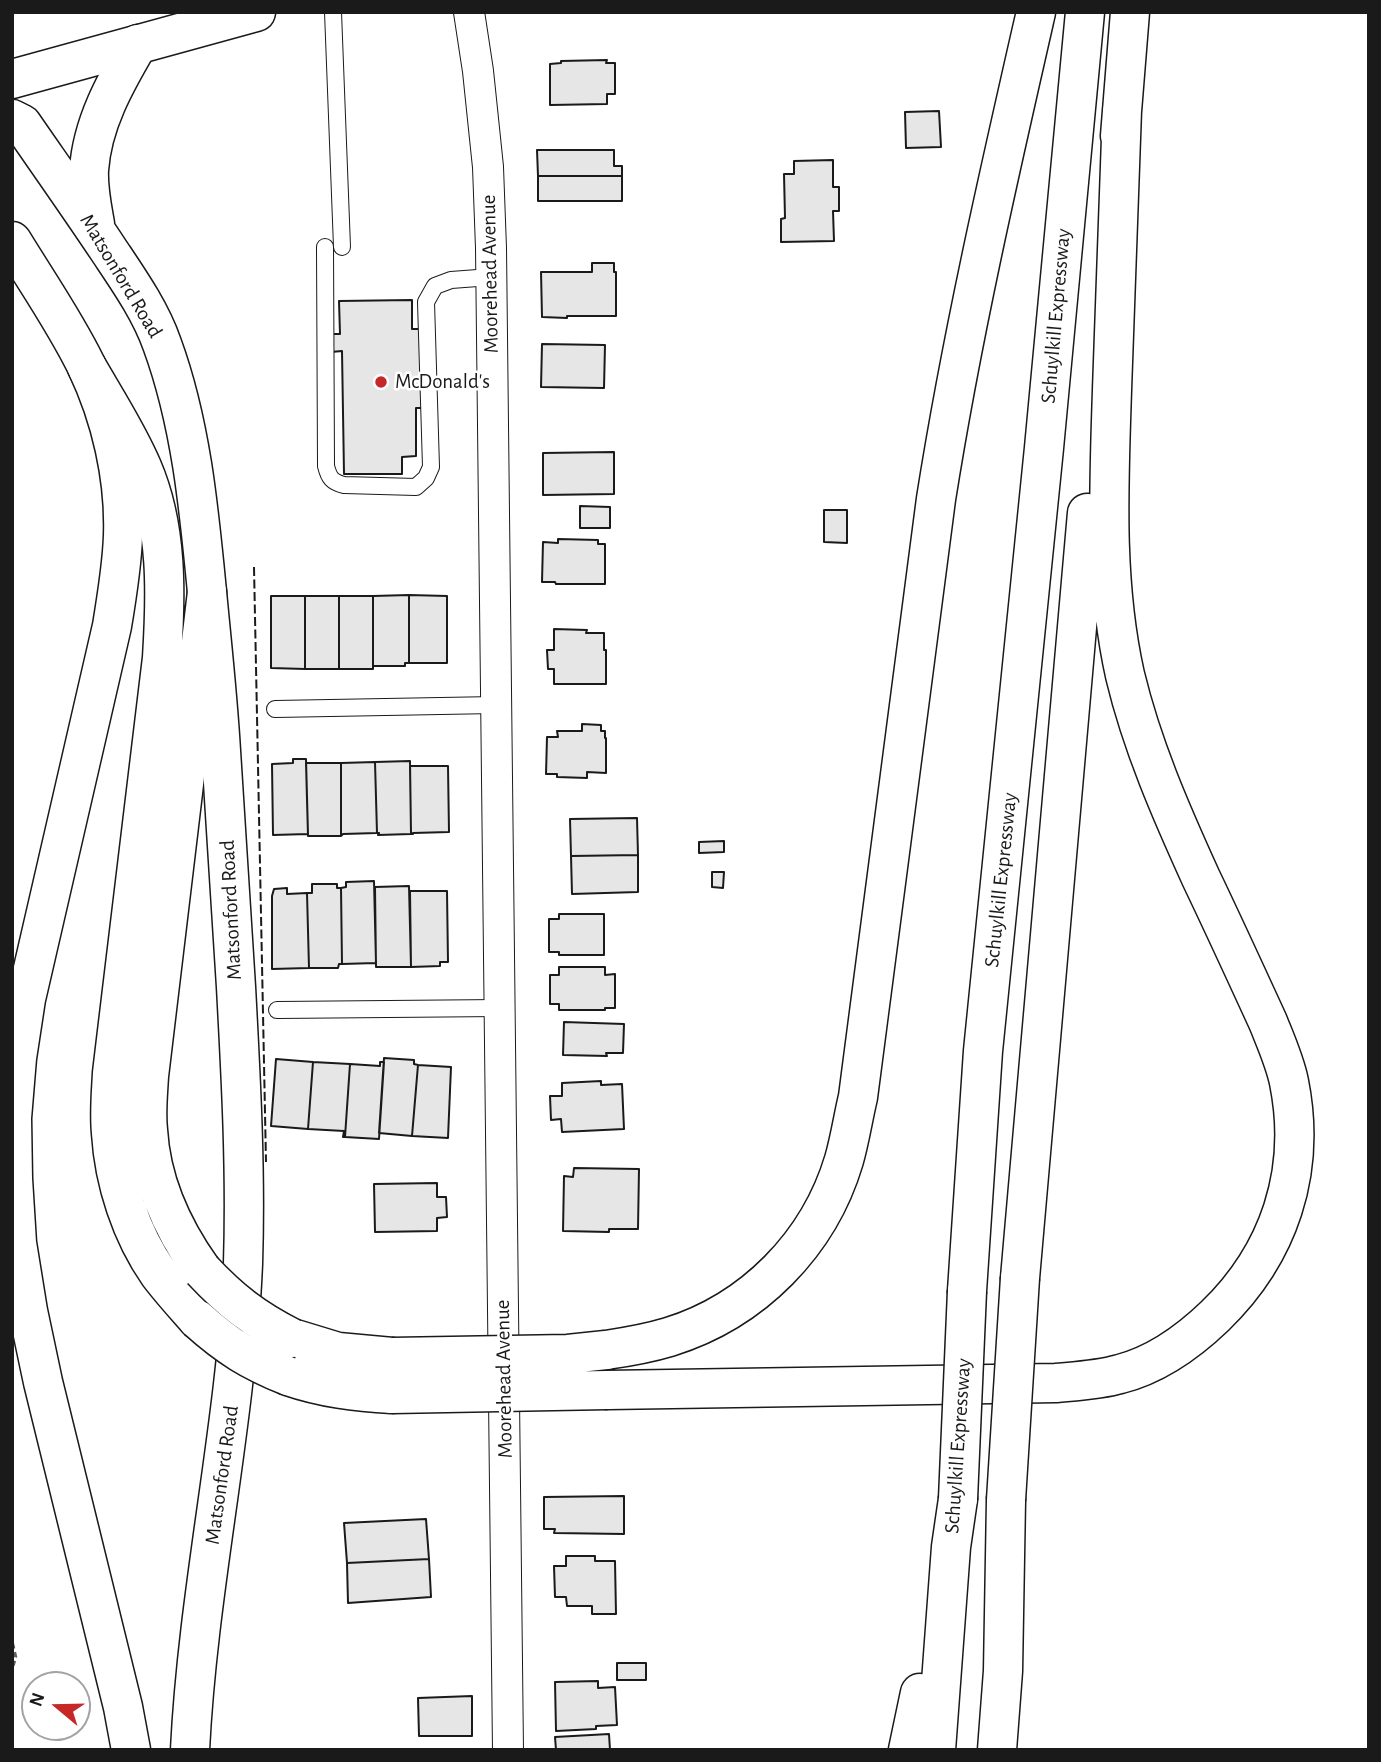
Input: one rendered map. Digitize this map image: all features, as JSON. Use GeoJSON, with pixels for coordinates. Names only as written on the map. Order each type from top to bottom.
{"type":"FeatureCollection","features":[{"type":"Feature","properties":{"kind":"main road"},"geometry":{"type":"LineString","coordinates":[[12,79],[256,12]]}},
{"type":"Feature","properties":{"kind":"main road"},"geometry":{"type":"LineString","coordinates":[[12,242],[69,333],[130,441],[153,500],[160,534],[165,616],[162,658],[112,1073],[110,1132],[121,1191],[144,1248],[159,1273],[198,1320],[219,1339],[264,1366],[312,1384],[335,1389],[392,1375],[639,1345],[702,1324],[730,1310],[756,1292],[780,1270],[818,1219],[843,1161],[858,1097],[949,413],[984,239],[1036,12]]}},
{"type":"Feature","properties":{"kind":"main road","name":"Schuylkill Expressway"},"geometry":{"type":"LineString","coordinates":[[936,1750],[951,1547],[958,1499],[967,1291],[984,1051],[1085,12]]}},
{"type":"Feature","properties":{"kind":"main road"},"geometry":{"type":"LineString","coordinates":[[998,1750],[1003,1671],[1006,1500],[1020,1278],[1130,12]]}},
{"type":"Feature","properties":{"kind":"main road"},"geometry":{"type":"LineString","coordinates":[[97,233],[90,195],[91,152],[111,92],[138,44]]}},
{"type":"Feature","properties":{"kind":"main road"},"geometry":{"type":"LineString","coordinates":[[207,592],[149,1076],[147,1130],[150,1155],[165,1208],[186,1248],[202,1270],[242,1308],[266,1325],[292,1338],[338,1352],[392,1375],[607,1390],[1056,1382],[1090,1380],[1121,1374],[1148,1364],[1176,1348],[1205,1326],[1230,1301],[1252,1273],[1270,1243],[1283,1212],[1292,1177],[1294,1114],[1289,1081],[1280,1051],[1172,813],[1153,765],[1137,719],[1116,628],[1110,581],[1108,502],[1122,110]]}},
{"type":"Feature","properties":{"kind":"main road","name":"Matsonford Road"},"geometry":{"type":"LineString","coordinates":[[12,119],[22,124],[97,233],[146,310],[161,340],[181,409],[197,493],[218,702],[242,1091],[244,1177],[238,1333],[232,1402],[198,1655],[190,1750]]}},
{"type":"Feature","properties":{"kind":"main road"},"geometry":{"type":"LineString","coordinates":[[87,367],[115,449],[121,490],[123,534],[119,582],[112,626],[26,999],[12,1118],[13,1179],[18,1242],[28,1311],[131,1750]]}},
{"type":"Feature","properties":{"kind":"main road"},"geometry":{"type":"LineString","coordinates":[[908,1750],[951,1547]]}},
{"type":"Feature","properties":{"kind":"street","name":"Moorehead Avenue"},"geometry":{"type":"LineString","coordinates":[[469,12],[488,167],[491,277],[508,1750]]}},
{"type":"Feature","properties":{"kind":"lane"},"geometry":{"type":"LineString","coordinates":[[332,12],[342,247]]}},
{"type":"Feature","properties":{"kind":"lane"},"geometry":{"type":"LineString","coordinates":[[325,247],[326,466],[328,477],[344,485],[415,487],[426,478],[431,467],[426,302],[435,286],[451,280],[491,277]]}},
{"type":"Feature","properties":{"kind":"lane"},"geometry":{"type":"LineString","coordinates":[[275,709],[496,705]]}},
{"type":"Feature","properties":{"kind":"lane"},"geometry":{"type":"LineString","coordinates":[[277,1010],[500,1008]]}},
{"type":"Feature","properties":{"kind":"path"},"geometry":{"type":"LineString","coordinates":[[12,1644],[15,1657],[12,1667]]}},
{"type":"Feature","properties":{"kind":"building"},"geometry":{"type":"Polygon","coordinates":[[[607,60],[606,63],[615,63],[615,94],[607,94],[607,104],[550,105],[550,64],[561,61],[607,60]]]}},
{"type":"Feature","properties":{"kind":"building"},"geometry":{"type":"Polygon","coordinates":[[[939,111],[941,147],[906,148],[905,112],[939,111]]]}},
{"type":"Feature","properties":{"kind":"building"},"geometry":{"type":"Polygon","coordinates":[[[537,150],[614,150],[614,166],[622,166],[622,176],[538,176],[537,150]]]}},
{"type":"Feature","properties":{"kind":"building"},"geometry":{"type":"Polygon","coordinates":[[[833,160],[833,187],[839,187],[839,211],[833,211],[834,241],[781,242],[781,219],[785,218],[784,174],[794,174],[794,161],[833,160]]]}},
{"type":"Feature","properties":{"kind":"building"},"geometry":{"type":"Polygon","coordinates":[[[538,176],[622,176],[622,201],[538,201],[538,176]]]}},
{"type":"Feature","properties":{"kind":"building"},"geometry":{"type":"Polygon","coordinates":[[[592,263],[614,263],[616,316],[542,317],[541,272],[592,272],[592,263]]]}},
{"type":"Feature","properties":{"kind":"building"},"geometry":{"type":"Polygon","coordinates":[[[412,300],[412,329],[421,329],[422,408],[416,408],[416,456],[402,457],[402,474],[344,474],[342,351],[331,352],[331,334],[340,334],[339,301],[412,300]]]}},
{"type":"Feature","properties":{"kind":"building"},"geometry":{"type":"Polygon","coordinates":[[[542,344],[605,345],[604,388],[541,387],[542,344]]]}},
{"type":"Feature","properties":{"kind":"building"},"geometry":{"type":"Polygon","coordinates":[[[614,452],[614,494],[543,495],[543,453],[614,452]]]}},
{"type":"Feature","properties":{"kind":"building"},"geometry":{"type":"Polygon","coordinates":[[[580,506],[610,507],[610,528],[580,528],[580,506]]]}},
{"type":"Feature","properties":{"kind":"building"},"geometry":{"type":"Polygon","coordinates":[[[824,510],[847,510],[847,543],[824,542],[824,510]]]}},
{"type":"Feature","properties":{"kind":"building"},"geometry":{"type":"Polygon","coordinates":[[[558,539],[598,540],[598,544],[605,544],[605,584],[542,582],[543,542],[558,543],[558,539]]]}},
{"type":"Feature","properties":{"kind":"building"},"geometry":{"type":"Polygon","coordinates":[[[409,595],[409,663],[405,663],[405,666],[373,666],[373,596],[409,595]]]}},
{"type":"Feature","properties":{"kind":"building"},"geometry":{"type":"Polygon","coordinates":[[[409,595],[447,596],[447,663],[409,663],[409,595]]]}},
{"type":"Feature","properties":{"kind":"building"},"geometry":{"type":"Polygon","coordinates":[[[271,596],[305,596],[305,669],[271,668],[271,596]]]}},
{"type":"Feature","properties":{"kind":"building"},"geometry":{"type":"Polygon","coordinates":[[[305,596],[339,596],[339,669],[305,669],[305,596]]]}},
{"type":"Feature","properties":{"kind":"building"},"geometry":{"type":"Polygon","coordinates":[[[339,596],[373,596],[373,669],[339,669],[339,596]]]}},
{"type":"Feature","properties":{"kind":"building"},"geometry":{"type":"Polygon","coordinates":[[[554,629],[604,633],[606,684],[554,684],[554,669],[548,669],[547,650],[554,650],[554,629]]]}},
{"type":"Feature","properties":{"kind":"building"},"geometry":{"type":"Polygon","coordinates":[[[582,724],[601,725],[601,731],[605,731],[606,773],[587,772],[587,778],[546,774],[547,737],[558,737],[557,731],[582,731],[582,724]]]}},
{"type":"Feature","properties":{"kind":"building"},"geometry":{"type":"Polygon","coordinates":[[[293,759],[306,759],[308,834],[273,835],[272,764],[293,763],[293,759]]]}},
{"type":"Feature","properties":{"kind":"building"},"geometry":{"type":"Polygon","coordinates":[[[410,761],[411,834],[378,835],[375,762],[410,761]]]}},
{"type":"Feature","properties":{"kind":"building"},"geometry":{"type":"Polygon","coordinates":[[[375,762],[377,833],[341,836],[341,763],[375,762]]]}},
{"type":"Feature","properties":{"kind":"building"},"geometry":{"type":"Polygon","coordinates":[[[306,763],[341,763],[341,836],[308,836],[306,763]]]}},
{"type":"Feature","properties":{"kind":"building"},"geometry":{"type":"Polygon","coordinates":[[[410,766],[448,766],[449,832],[411,834],[410,766]]]}},
{"type":"Feature","properties":{"kind":"building"},"geometry":{"type":"Polygon","coordinates":[[[637,818],[638,855],[571,856],[570,819],[637,818]]]}},
{"type":"Feature","properties":{"kind":"building"},"geometry":{"type":"Polygon","coordinates":[[[724,841],[724,852],[699,853],[699,842],[724,841]]]}},
{"type":"Feature","properties":{"kind":"building"},"geometry":{"type":"Polygon","coordinates":[[[638,855],[638,892],[572,894],[571,856],[638,855]]]}},
{"type":"Feature","properties":{"kind":"building"},"geometry":{"type":"Polygon","coordinates":[[[712,872],[724,872],[723,888],[712,887],[712,872]]]}},
{"type":"Feature","properties":{"kind":"building"},"geometry":{"type":"Polygon","coordinates":[[[374,881],[376,963],[342,964],[341,888],[346,887],[346,882],[374,881]]]}},
{"type":"Feature","properties":{"kind":"building"},"geometry":{"type":"Polygon","coordinates":[[[312,884],[337,884],[337,888],[341,888],[342,964],[339,964],[338,968],[309,968],[307,893],[312,893],[312,884]]]}},
{"type":"Feature","properties":{"kind":"building"},"geometry":{"type":"Polygon","coordinates":[[[409,886],[411,967],[376,967],[375,887],[409,886]]]}},
{"type":"Feature","properties":{"kind":"building"},"geometry":{"type":"Polygon","coordinates":[[[287,888],[287,894],[307,893],[309,968],[272,969],[272,896],[274,889],[287,888]]]}},
{"type":"Feature","properties":{"kind":"building"},"geometry":{"type":"Polygon","coordinates":[[[410,891],[447,891],[448,962],[440,962],[440,966],[411,967],[410,891]]]}},
{"type":"Feature","properties":{"kind":"building"},"geometry":{"type":"Polygon","coordinates":[[[559,914],[604,914],[604,955],[559,955],[559,952],[549,952],[549,919],[559,919],[559,914]]]}},
{"type":"Feature","properties":{"kind":"building"},"geometry":{"type":"Polygon","coordinates":[[[559,967],[605,967],[605,975],[615,974],[615,1008],[559,1010],[559,1004],[550,1004],[550,975],[559,975],[559,967]]]}},
{"type":"Feature","properties":{"kind":"building"},"geometry":{"type":"Polygon","coordinates":[[[564,1022],[624,1024],[623,1053],[606,1053],[607,1056],[563,1055],[564,1022]]]}},
{"type":"Feature","properties":{"kind":"building"},"geometry":{"type":"Polygon","coordinates":[[[384,1058],[414,1060],[414,1064],[418,1065],[412,1136],[379,1133],[384,1058]]]}},
{"type":"Feature","properties":{"kind":"building"},"geometry":{"type":"Polygon","coordinates":[[[276,1059],[313,1062],[308,1129],[271,1126],[276,1059]]]}},
{"type":"Feature","properties":{"kind":"building"},"geometry":{"type":"Polygon","coordinates":[[[313,1062],[350,1064],[345,1137],[344,1131],[308,1129],[313,1062]]]}},
{"type":"Feature","properties":{"kind":"building"},"geometry":{"type":"Polygon","coordinates":[[[380,1062],[384,1062],[379,1139],[345,1137],[350,1064],[380,1066],[380,1062]]]}},
{"type":"Feature","properties":{"kind":"building"},"geometry":{"type":"Polygon","coordinates":[[[418,1065],[451,1067],[448,1138],[412,1136],[418,1065]]]}},
{"type":"Feature","properties":{"kind":"building"},"geometry":{"type":"Polygon","coordinates":[[[601,1081],[601,1085],[622,1084],[624,1129],[562,1132],[561,1119],[551,1120],[550,1096],[562,1096],[562,1083],[601,1081]]]}},
{"type":"Feature","properties":{"kind":"building"},"geometry":{"type":"Polygon","coordinates":[[[574,1168],[639,1169],[638,1229],[609,1229],[609,1232],[563,1231],[564,1176],[573,1177],[574,1168]]]}},
{"type":"Feature","properties":{"kind":"building"},"geometry":{"type":"Polygon","coordinates":[[[437,1183],[437,1197],[446,1197],[447,1217],[437,1218],[437,1231],[375,1232],[374,1184],[437,1183]]]}},
{"type":"Feature","properties":{"kind":"building"},"geometry":{"type":"Polygon","coordinates":[[[624,1496],[624,1534],[554,1533],[555,1529],[544,1529],[544,1497],[624,1496]]]}},
{"type":"Feature","properties":{"kind":"building"},"geometry":{"type":"Polygon","coordinates":[[[426,1519],[429,1559],[347,1563],[344,1523],[426,1519]]]}},
{"type":"Feature","properties":{"kind":"building"},"geometry":{"type":"Polygon","coordinates":[[[566,1556],[595,1556],[595,1561],[615,1561],[616,1614],[592,1614],[592,1606],[567,1606],[566,1597],[555,1597],[554,1566],[566,1566],[566,1556]]]}},
{"type":"Feature","properties":{"kind":"building"},"geometry":{"type":"Polygon","coordinates":[[[429,1559],[431,1597],[348,1603],[347,1563],[429,1559]]]}},
{"type":"Feature","properties":{"kind":"building"},"geometry":{"type":"Polygon","coordinates":[[[617,1663],[646,1663],[646,1680],[617,1680],[617,1663]]]}},
{"type":"Feature","properties":{"kind":"building"},"geometry":{"type":"Polygon","coordinates":[[[598,1681],[598,1688],[615,1687],[617,1725],[556,1731],[555,1682],[598,1681]]]}},
{"type":"Feature","properties":{"kind":"building"},"geometry":{"type":"Polygon","coordinates":[[[472,1696],[472,1736],[419,1736],[418,1698],[472,1696]]]}},
{"type":"Feature","properties":{"kind":"building"},"geometry":{"type":"Polygon","coordinates":[[[609,1734],[610,1750],[556,1750],[555,1737],[609,1734]]]}},
{"type":"Feature","properties":{"kind":"fence"},"geometry":{"type":"LineString","coordinates":[[254,567],[266,1162]]}},
{"type":"Feature","properties":{"kind":"place","name":"McDonald's"},"geometry":{"type":"Point","coordinates":[381,382]}}]}
